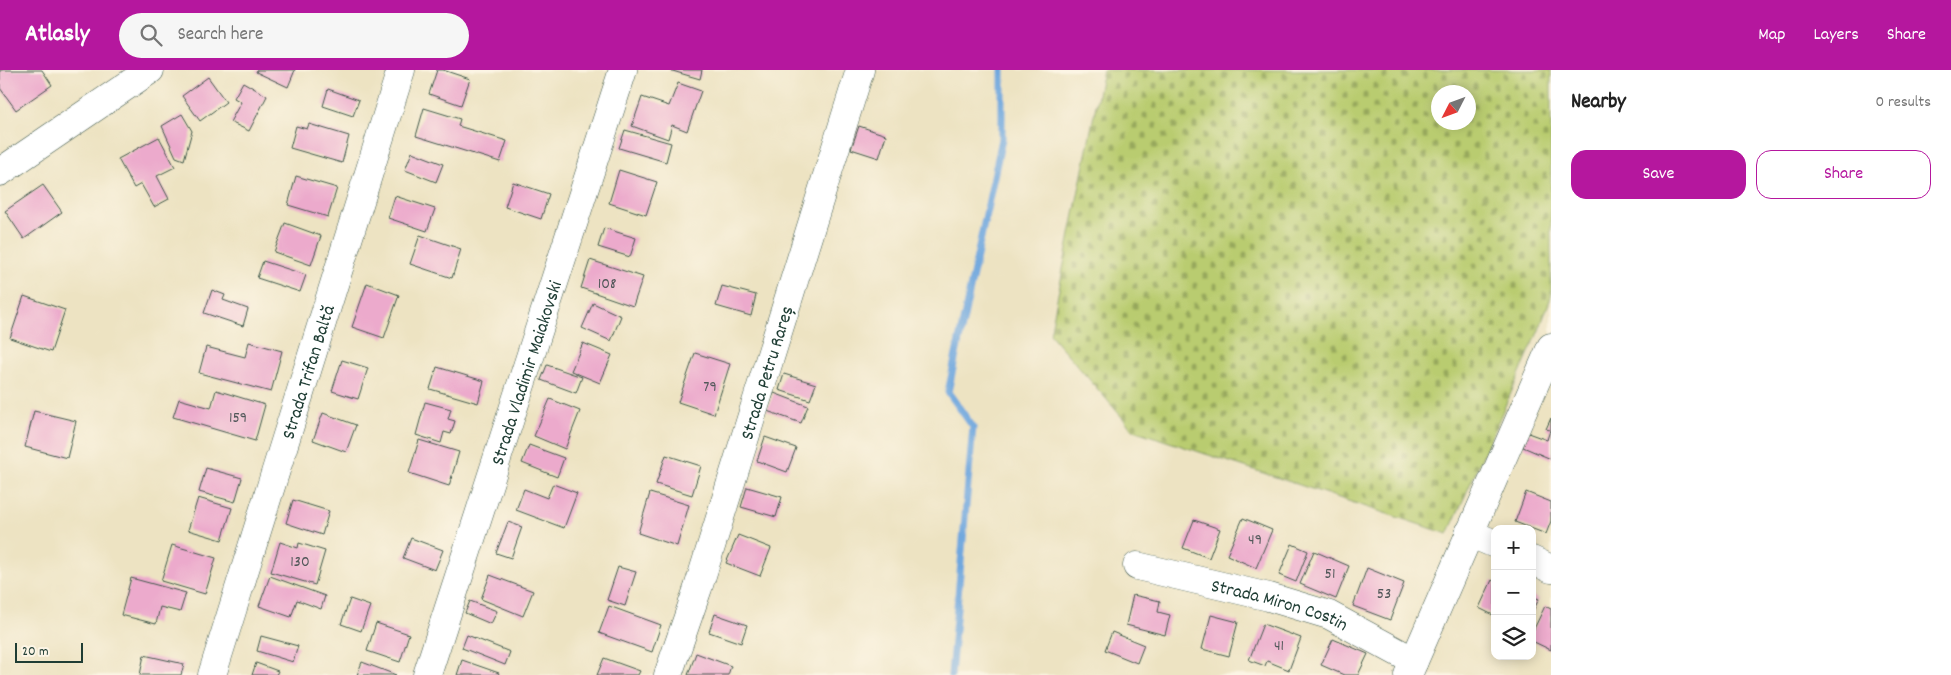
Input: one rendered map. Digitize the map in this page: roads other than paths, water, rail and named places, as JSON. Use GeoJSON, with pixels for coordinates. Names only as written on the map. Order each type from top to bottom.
{"type":"FeatureCollection","features":[{"type":"Feature","properties":{"kind":"street"},"geometry":{"type":"LineString","coordinates":[[0,172],[150,70]]}},
{"type":"Feature","properties":{"kind":"street","name":"Strada Trifan Baltă"},"geometry":{"type":"LineString","coordinates":[[212,675],[401,70]]}},
{"type":"Feature","properties":{"kind":"street","name":"Strada Vladimir Maiakovski"},"geometry":{"type":"LineString","coordinates":[[427,675],[623,70]]}},
{"type":"Feature","properties":{"kind":"street","name":"Strada Petru Rareș"},"geometry":{"type":"LineString","coordinates":[[668,675],[698,588],[860,70]]}},
{"type":"Feature","properties":{"kind":"street","name":"Strada Miron Costin"},"geometry":{"type":"LineString","coordinates":[[1137,566],[1269,597],[1329,615],[1411,668],[1550,351]]}},
{"type":"Feature","properties":{"kind":"street"},"geometry":{"type":"LineString","coordinates":[[1469,533],[1491,542]]}},
{"type":"Feature","properties":{"kind":"street"},"geometry":{"type":"LineString","coordinates":[[1536,562],[1551,569]]}},
{"type":"Feature","properties":{"kind":"waterway"},"geometry":{"type":"LineString","coordinates":[[951,675],[973,427],[948,392],[1002,139],[1002,70]]}}]}
